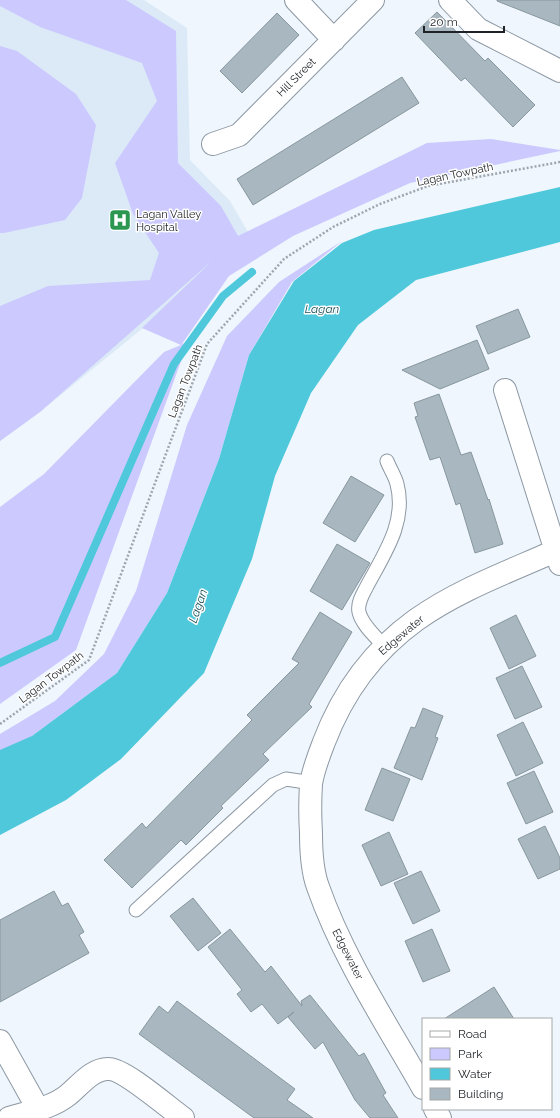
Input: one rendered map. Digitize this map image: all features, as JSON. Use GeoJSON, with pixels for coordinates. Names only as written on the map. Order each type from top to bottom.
{"type":"FeatureCollection","features":[{"type":"Feature","properties":{"kind":"street"},"geometry":{"type":"LineString","coordinates":[[296,0],[334,40]]}},
{"type":"Feature","properties":{"kind":"street","name":"Hill Street"},"geometry":{"type":"LineString","coordinates":[[213,144],[239,135],[373,0]]}},
{"type":"Feature","properties":{"kind":"street"},"geometry":{"type":"LineString","coordinates":[[450,0],[478,29],[560,71]]}},
{"type":"Feature","properties":{"kind":"street","name":"Edgewater"},"geometry":{"type":"LineString","coordinates":[[422,1086],[366,989],[336,929],[317,885],[311,847],[312,783],[319,755],[333,719],[349,689],[384,646],[416,620],[452,598],[558,558],[505,390]]}},
{"type":"Feature","properties":{"kind":"street"},"geometry":{"type":"LineString","coordinates":[[0,1041],[38,1109]]}},
{"type":"Feature","properties":{"kind":"street"},"geometry":{"type":"LineString","coordinates":[[8,1118],[38,1109],[67,1096],[97,1071],[110,1069],[124,1074],[183,1118]]}},
{"type":"Feature","properties":{"kind":"lane"},"geometry":{"type":"LineString","coordinates":[[384,646],[371,631],[359,612],[360,600],[384,558],[393,536],[400,507],[397,483],[387,461]]}},
{"type":"Feature","properties":{"kind":"lane"},"geometry":{"type":"LineString","coordinates":[[136,910],[273,784],[286,779],[312,783]]}},
{"type":"Feature","properties":{"kind":"path","name":"Lagan Towpath"},"geometry":{"type":"LineString","coordinates":[[0,724],[89,660],[207,344],[284,259],[333,227],[366,211],[428,186],[560,162]]}},
{"type":"Feature","properties":{"kind":"shaded area","name":"Lagan Valley Hospital"},"geometry":{"type":"Polygon","coordinates":[[[0,0],[144,0],[187,28],[190,160],[230,201],[252,239],[40,412],[0,441],[0,0]]]}},
{"type":"Feature","properties":{"kind":"green space"},"geometry":{"type":"Polygon","coordinates":[[[0,0],[126,0],[176,31],[178,163],[221,206],[238,236],[427,143],[491,139],[560,151],[410,183],[293,236],[229,276],[182,344],[188,342],[76,650],[0,704],[0,507],[44,474],[164,352],[181,345],[142,328],[213,260],[40,412],[0,441],[0,306],[48,286],[150,280],[159,253],[133,214],[115,163],[157,101],[142,63],[40,27],[0,6],[0,0]]]}},
{"type":"Feature","properties":{"kind":"green space"},"geometry":{"type":"Polygon","coordinates":[[[0,46],[17,51],[76,94],[96,125],[82,198],[65,220],[4,233],[0,233],[0,46]]]}},
{"type":"Feature","properties":{"kind":"green space"},"geometry":{"type":"Polygon","coordinates":[[[342,241],[292,282],[249,355],[219,459],[167,593],[117,673],[28,739],[0,751],[0,734],[55,701],[104,654],[136,591],[187,425],[227,336],[279,282],[342,241]]]}},
{"type":"Feature","properties":{"kind":"water","name":"Lagan"},"geometry":{"type":"Polygon","coordinates":[[[560,187],[560,242],[416,280],[358,325],[311,393],[275,476],[252,559],[204,673],[121,759],[66,800],[0,835],[0,750],[32,736],[117,673],[167,593],[219,459],[249,355],[294,281],[342,243],[374,230],[560,187]]]}},
{"type":"Feature","properties":{"kind":"building"},"geometry":{"type":"Polygon","coordinates":[[[560,0],[560,26],[497,1],[560,0]]]}},
{"type":"Feature","properties":{"kind":"building"},"geometry":{"type":"Polygon","coordinates":[[[437,12],[485,61],[488,58],[535,105],[513,127],[465,78],[461,81],[415,33],[437,12]]]}},
{"type":"Feature","properties":{"kind":"building"},"geometry":{"type":"Polygon","coordinates":[[[277,13],[299,35],[242,93],[220,71],[277,13]]]}},
{"type":"Feature","properties":{"kind":"building"},"geometry":{"type":"Polygon","coordinates":[[[402,77],[419,103],[253,205],[237,179],[402,77]]]}},
{"type":"Feature","properties":{"kind":"building"},"geometry":{"type":"Polygon","coordinates":[[[518,309],[530,337],[488,354],[476,326],[518,309]]]}},
{"type":"Feature","properties":{"kind":"building"},"geometry":{"type":"Polygon","coordinates":[[[477,340],[489,369],[440,389],[402,370],[477,340]]]}},
{"type":"Feature","properties":{"kind":"building"},"geometry":{"type":"Polygon","coordinates":[[[439,394],[461,455],[471,452],[488,500],[489,499],[503,544],[475,553],[460,503],[456,505],[440,457],[430,460],[415,417],[418,416],[414,403],[439,394]]]}},
{"type":"Feature","properties":{"kind":"building"},"geometry":{"type":"Polygon","coordinates":[[[351,476],[384,495],[355,542],[323,523],[351,476]]]}},
{"type":"Feature","properties":{"kind":"building"},"geometry":{"type":"Polygon","coordinates":[[[337,544],[370,563],[342,610],[310,591],[337,544]]]}},
{"type":"Feature","properties":{"kind":"building"},"geometry":{"type":"Polygon","coordinates":[[[320,612],[352,632],[309,704],[312,707],[263,754],[269,760],[221,806],[223,808],[186,845],[181,840],[132,888],[104,860],[142,823],[146,828],[252,720],[247,715],[299,663],[292,659],[320,612]]]}},
{"type":"Feature","properties":{"kind":"building"},"geometry":{"type":"Polygon","coordinates":[[[516,615],[536,656],[509,669],[490,628],[516,615]]]}},
{"type":"Feature","properties":{"kind":"building"},"geometry":{"type":"Polygon","coordinates":[[[522,666],[542,707],[515,719],[496,678],[522,666]]]}},
{"type":"Feature","properties":{"kind":"building"},"geometry":{"type":"Polygon","coordinates":[[[423,708],[443,716],[435,737],[438,738],[422,780],[394,768],[411,727],[415,728],[423,708]]]}},
{"type":"Feature","properties":{"kind":"building"},"geometry":{"type":"Polygon","coordinates":[[[523,722],[543,763],[516,776],[497,735],[523,722]]]}},
{"type":"Feature","properties":{"kind":"building"},"geometry":{"type":"Polygon","coordinates":[[[382,768],[410,779],[393,821],[365,810],[382,768]]]}},
{"type":"Feature","properties":{"kind":"building"},"geometry":{"type":"Polygon","coordinates":[[[534,771],[553,812],[526,824],[507,783],[534,771]]]}},
{"type":"Feature","properties":{"kind":"building"},"geometry":{"type":"Polygon","coordinates":[[[545,826],[560,858],[560,869],[538,879],[518,839],[545,826]]]}},
{"type":"Feature","properties":{"kind":"building"},"geometry":{"type":"Polygon","coordinates":[[[389,832],[408,874],[381,886],[362,845],[389,832]]]}},
{"type":"Feature","properties":{"kind":"building"},"geometry":{"type":"Polygon","coordinates":[[[421,871],[440,911],[413,924],[394,883],[421,871]]]}},
{"type":"Feature","properties":{"kind":"building"},"geometry":{"type":"Polygon","coordinates":[[[54,891],[62,906],[68,903],[84,932],[79,935],[89,953],[0,1002],[0,920],[54,891]]]}},
{"type":"Feature","properties":{"kind":"building"},"geometry":{"type":"Polygon","coordinates":[[[193,898],[221,933],[198,951],[170,916],[193,898]]]}},
{"type":"Feature","properties":{"kind":"building"},"geometry":{"type":"Polygon","coordinates":[[[230,929],[265,972],[271,966],[302,1006],[301,1001],[310,995],[359,1056],[364,1053],[386,1093],[383,1095],[398,1118],[370,1118],[355,1100],[323,1042],[315,1049],[288,1017],[294,1012],[278,1024],[262,1004],[251,1012],[237,994],[242,990],[208,947],[230,929]]]}},
{"type":"Feature","properties":{"kind":"building"},"geometry":{"type":"Polygon","coordinates":[[[432,929],[450,971],[423,982],[405,941],[432,929]]]}},
{"type":"Feature","properties":{"kind":"building"},"geometry":{"type":"Polygon","coordinates":[[[494,987],[513,1018],[446,1018],[494,987]]]}},
{"type":"Feature","properties":{"kind":"building"},"geometry":{"type":"Polygon","coordinates":[[[177,1001],[295,1089],[287,1100],[313,1118],[254,1118],[139,1034],[159,1006],[168,1013],[177,1001]]]}},
{"type":"Feature","properties":{"kind":"waterway"},"geometry":{"type":"LineString","coordinates":[[0,663],[55,637],[174,364],[223,296],[252,272]]}},
{"type":"Feature","properties":{"kind":"place","name":"Lagan Valley Hospital"},"geometry":{"type":"Point","coordinates":[120,220]}}]}
